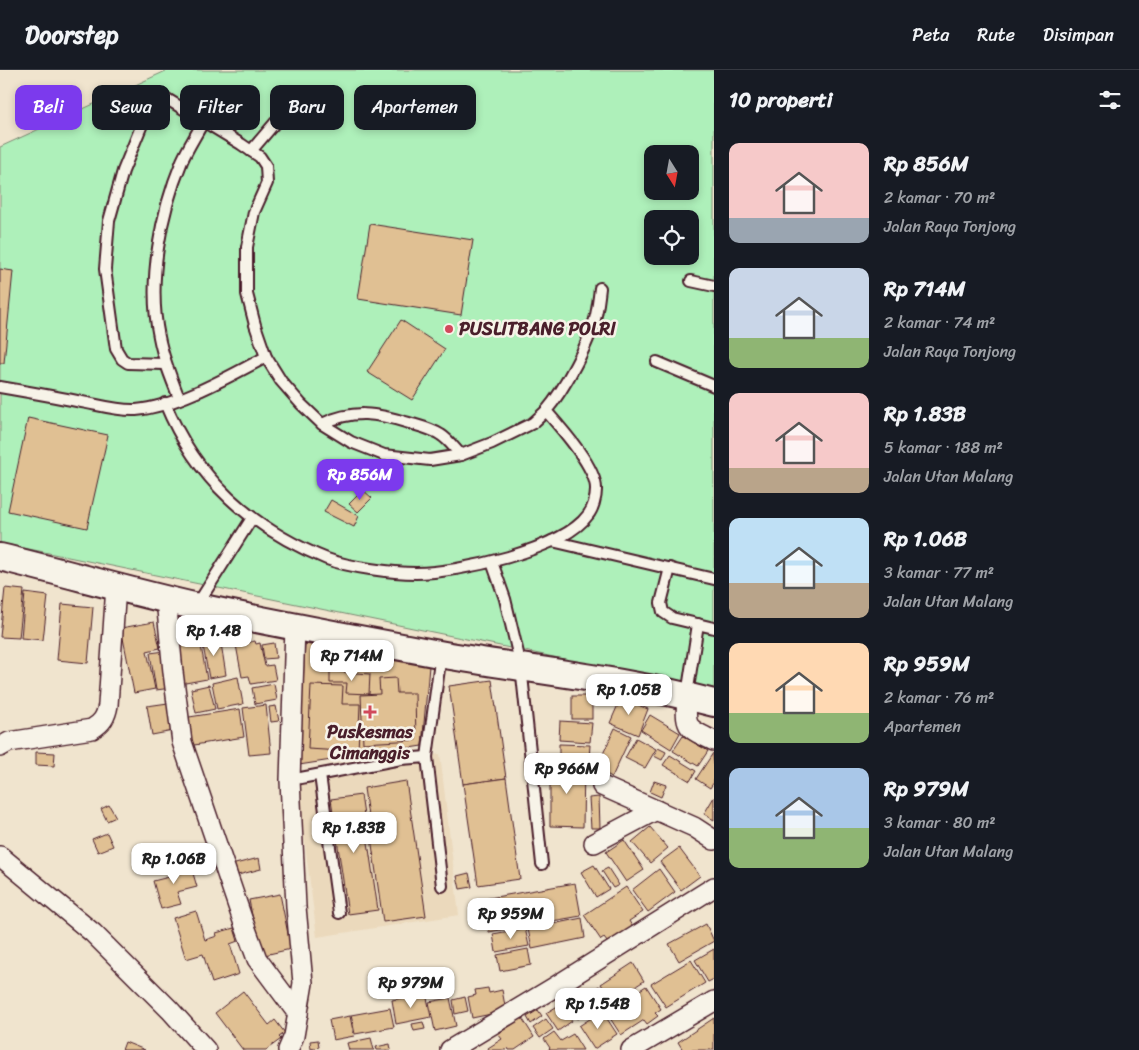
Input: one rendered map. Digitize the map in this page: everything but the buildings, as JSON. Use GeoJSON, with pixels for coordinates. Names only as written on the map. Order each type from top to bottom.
{"type":"FeatureCollection","features":[{"type":"Feature","properties":{"kind":"main road"},"geometry":{"type":"LineString","coordinates":[[0,557],[166,599],[295,627],[441,654],[522,666],[687,696],[714,703]]}},
{"type":"Feature","properties":{"kind":"street"},"geometry":{"type":"LineString","coordinates":[[3,744],[92,729],[101,723],[107,714],[108,705],[116,586]]}},
{"type":"Feature","properties":{"kind":"street"},"geometry":{"type":"LineString","coordinates":[[166,599],[182,742],[243,921],[258,959],[298,1014]]}},
{"type":"Feature","properties":{"kind":"street"},"geometry":{"type":"LineString","coordinates":[[290,1049],[294,1036],[302,983],[296,907],[290,780],[295,627]]}},
{"type":"Feature","properties":{"kind":"street"},"geometry":{"type":"LineString","coordinates":[[687,696],[687,725],[692,731],[714,742]]}},
{"type":"Feature","properties":{"kind":"street"},"geometry":{"type":"LineString","coordinates":[[602,786],[694,828],[714,840]]}},
{"type":"Feature","properties":{"kind":"street"},"geometry":{"type":"LineString","coordinates":[[594,843],[656,810]]}},
{"type":"Feature","properties":{"kind":"street"},"geometry":{"type":"LineString","coordinates":[[0,856],[92,933],[170,1010],[206,1050]]}},
{"type":"Feature","properties":{"kind":"street"},"geometry":{"type":"LineString","coordinates":[[450,1050],[714,887]]}},
{"type":"Feature","properties":{"kind":"street"},"geometry":{"type":"LineString","coordinates":[[631,1050],[714,1000]]}},
{"type":"Feature","properties":{"kind":"lane"},"geometry":{"type":"LineString","coordinates":[[165,364],[128,363],[122,359],[116,350],[104,268],[109,221],[123,172],[149,109],[159,100],[170,99],[180,105]]}},
{"type":"Feature","properties":{"kind":"lane"},"geometry":{"type":"LineString","coordinates":[[251,151],[270,129]]}},
{"type":"Feature","properties":{"kind":"lane"},"geometry":{"type":"LineString","coordinates":[[178,398],[165,364],[158,334],[154,295],[162,222],[183,159],[199,130]]}},
{"type":"Feature","properties":{"kind":"lane"},"geometry":{"type":"LineString","coordinates":[[219,130],[251,151],[266,166],[267,183],[254,212],[247,247],[247,294],[254,326],[266,356],[280,381],[301,404],[322,424],[351,442],[384,455],[430,460],[461,455],[533,423],[553,403],[581,352],[596,315],[600,288]]}},
{"type":"Feature","properties":{"kind":"lane"},"geometry":{"type":"LineString","coordinates":[[691,280],[714,286]]}},
{"type":"Feature","properties":{"kind":"lane"},"geometry":{"type":"LineString","coordinates":[[0,387],[114,408],[133,410],[154,408],[220,381],[266,356]]}},
{"type":"Feature","properties":{"kind":"lane"},"geometry":{"type":"LineString","coordinates":[[657,362],[714,386]]}},
{"type":"Feature","properties":{"kind":"lane"},"geometry":{"type":"LineString","coordinates":[[165,404],[186,445],[200,466],[218,488],[252,518],[288,540],[328,559],[374,569],[417,573],[492,562],[552,541],[574,528],[588,516],[594,504],[596,489],[594,480],[587,464],[546,411]]}},
{"type":"Feature","properties":{"kind":"lane"},"geometry":{"type":"LineString","coordinates":[[322,424],[338,416],[354,414],[382,415],[442,435],[461,455]]}},
{"type":"Feature","properties":{"kind":"lane"},"geometry":{"type":"LineString","coordinates":[[196,606],[252,518]]}},
{"type":"Feature","properties":{"kind":"lane"},"geometry":{"type":"LineString","coordinates":[[552,541],[714,579]]}},
{"type":"Feature","properties":{"kind":"lane"},"geometry":{"type":"LineString","coordinates":[[492,562],[505,599],[522,666],[542,864]]}},
{"type":"Feature","properties":{"kind":"lane"},"geometry":{"type":"LineString","coordinates":[[670,568],[661,603],[663,612],[672,618],[714,628]]}},
{"type":"Feature","properties":{"kind":"lane"},"geometry":{"type":"LineString","coordinates":[[687,696],[698,624]]}},
{"type":"Feature","properties":{"kind":"lane"},"geometry":{"type":"LineString","coordinates":[[441,654],[427,757],[442,886]]}},
{"type":"Feature","properties":{"kind":"lane"},"geometry":{"type":"LineString","coordinates":[[290,780],[401,759],[427,757]]}},
{"type":"Feature","properties":{"kind":"lane"},"geometry":{"type":"LineString","coordinates":[[320,774],[339,913]]}},
{"type":"Feature","properties":{"kind":"shaded area"},"geometry":{"type":"Polygon","coordinates":[[[440,754],[459,915],[317,937],[296,773],[440,754]]]}},
{"type":"Feature","properties":{"kind":"green space"},"geometry":{"type":"Polygon","coordinates":[[[168,70],[714,70],[714,690],[0,543],[0,147],[37,130],[82,130],[82,109],[92,105],[92,130],[170,130],[170,85],[135,85],[168,70]]]}},
{"type":"Feature","properties":{"kind":"place","name":"PUSLITBANG POLRI"},"geometry":{"type":"Point","coordinates":[449,329]}},
{"type":"Feature","properties":{"kind":"place","name":"Puskesmas Cimanggis"},"geometry":{"type":"Point","coordinates":[370,712]}}]}
